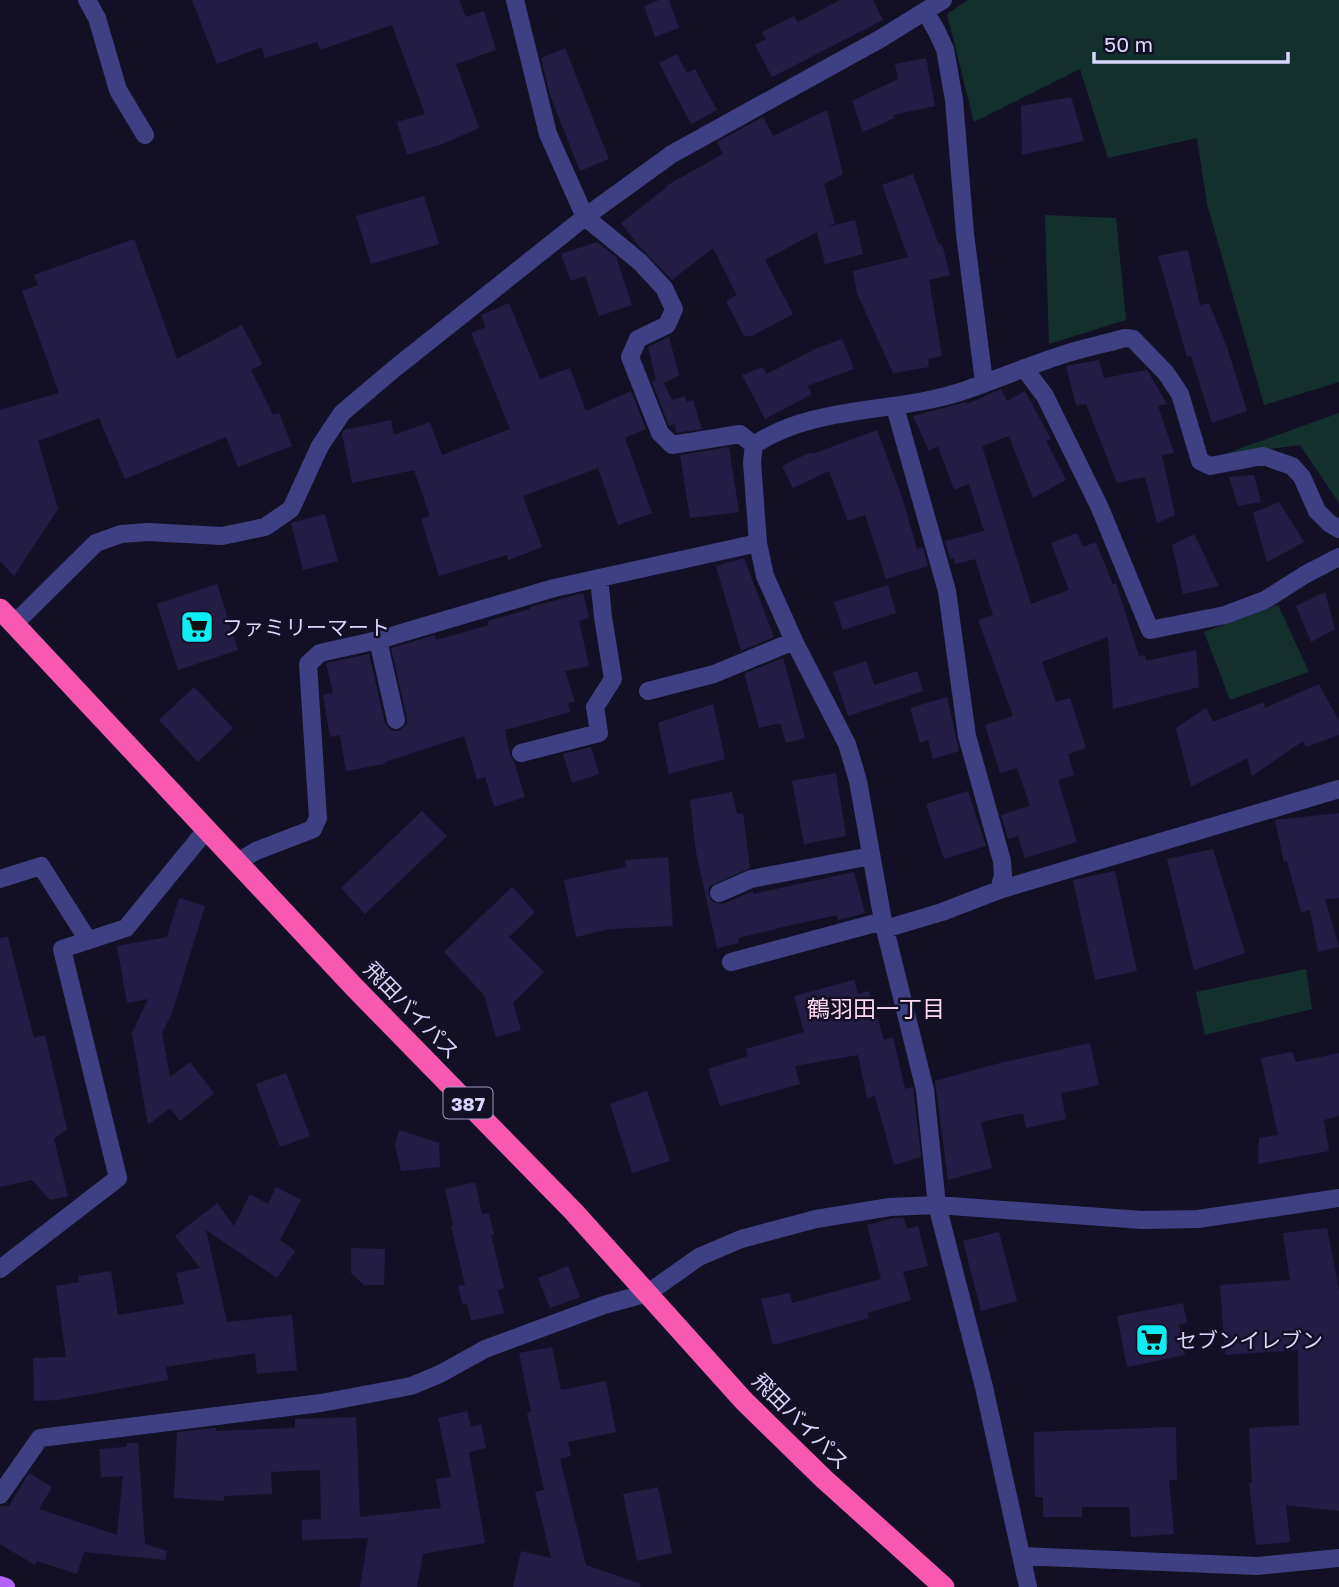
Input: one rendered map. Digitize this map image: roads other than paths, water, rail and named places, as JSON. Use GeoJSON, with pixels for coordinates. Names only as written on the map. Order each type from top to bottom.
{"type":"FeatureCollection","features":[{"type":"Feature","properties":{"kind":"highway","name":"飛田バイパス"},"geometry":{"type":"LineString","coordinates":[[7,616],[355,988],[574,1212],[754,1411],[824,1479],[944,1587]]}},
{"type":"Feature","properties":{"kind":"main road"},"geometry":{"type":"LineString","coordinates":[[0,1585],[6,1587]]}},
{"type":"Feature","properties":{"kind":"street"},"geometry":{"type":"LineString","coordinates":[[87,0],[97,18],[118,90],[145,135]]}},
{"type":"Feature","properties":{"kind":"street"},"geometry":{"type":"LineString","coordinates":[[515,0],[548,134],[585,217],[639,262],[664,288],[674,309],[667,326],[638,339],[630,357],[660,433],[672,445],[740,434],[754,445]]}},
{"type":"Feature","properties":{"kind":"street"},"geometry":{"type":"LineString","coordinates":[[7,616],[96,543],[121,534],[148,531],[222,536],[265,527],[291,509],[320,446],[342,413],[585,217],[672,154],[880,39],[943,0]]}},
{"type":"Feature","properties":{"kind":"street"},"geometry":{"type":"LineString","coordinates":[[925,11],[945,49],[954,100],[965,234],[985,382]]}},
{"type":"Feature","properties":{"kind":"street"},"geometry":{"type":"LineString","coordinates":[[1028,1587],[984,1387],[937,1205],[925,1090],[884,925],[858,781],[847,744],[793,641],[765,576],[758,543],[752,462],[754,445],[770,434],[795,425],[895,407],[966,390],[1065,354],[1125,338],[1133,339],[1166,373],[1180,394],[1200,461],[1210,466],[1263,456],[1292,466],[1302,477],[1317,511],[1329,523],[1339,528]]}},
{"type":"Feature","properties":{"kind":"street"},"geometry":{"type":"LineString","coordinates":[[1024,368],[1045,396],[1100,508],[1150,630],[1225,615],[1265,600],[1339,557]]}},
{"type":"Feature","properties":{"kind":"street"},"geometry":{"type":"LineString","coordinates":[[895,407],[947,591],[967,736],[1002,861],[1003,875],[999,890]]}},
{"type":"Feature","properties":{"kind":"street"},"geometry":{"type":"LineString","coordinates":[[238,862],[256,851],[313,829],[318,817],[309,664],[320,653],[378,640],[554,588],[758,543]]}},
{"type":"Feature","properties":{"kind":"street"},"geometry":{"type":"LineString","coordinates":[[521,753],[599,733],[595,707],[613,679],[599,578]]}},
{"type":"Feature","properties":{"kind":"street"},"geometry":{"type":"LineString","coordinates":[[378,640],[396,720]]}},
{"type":"Feature","properties":{"kind":"street"},"geometry":{"type":"LineString","coordinates":[[648,691],[714,674],[793,641]]}},
{"type":"Feature","properties":{"kind":"street"},"geometry":{"type":"LineString","coordinates":[[732,961],[942,912],[999,890],[1339,789]]}},
{"type":"Feature","properties":{"kind":"street"},"geometry":{"type":"LineString","coordinates":[[0,1269],[118,1178],[62,949],[125,928],[206,829]]}},
{"type":"Feature","properties":{"kind":"street"},"geometry":{"type":"LineString","coordinates":[[719,893],[751,879],[871,856]]}},
{"type":"Feature","properties":{"kind":"street"},"geometry":{"type":"LineString","coordinates":[[0,879],[41,866],[88,940]]}},
{"type":"Feature","properties":{"kind":"street"},"geometry":{"type":"LineString","coordinates":[[0,1495],[40,1438],[321,1403],[411,1386],[440,1374],[485,1349],[604,1305],[649,1293],[699,1258],[741,1238],[816,1219],[890,1207],[937,1205],[1142,1220],[1198,1219],[1339,1198]]}},
{"type":"Feature","properties":{"kind":"street"},"geometry":{"type":"LineString","coordinates":[[1021,1556],[1257,1566],[1339,1558]]}},
{"type":"Feature","properties":{"kind":"place","name":"ファミリーマート"},"geometry":{"type":"Point","coordinates":[197,627]}},
{"type":"Feature","properties":{"kind":"place","name":"セブンイレブン"},"geometry":{"type":"Point","coordinates":[1152,1340]}},
{"type":"Feature","properties":{"kind":"district","name":"鶴羽田一丁目"},"geometry":{"type":"Point","coordinates":[876,1008]}}]}
